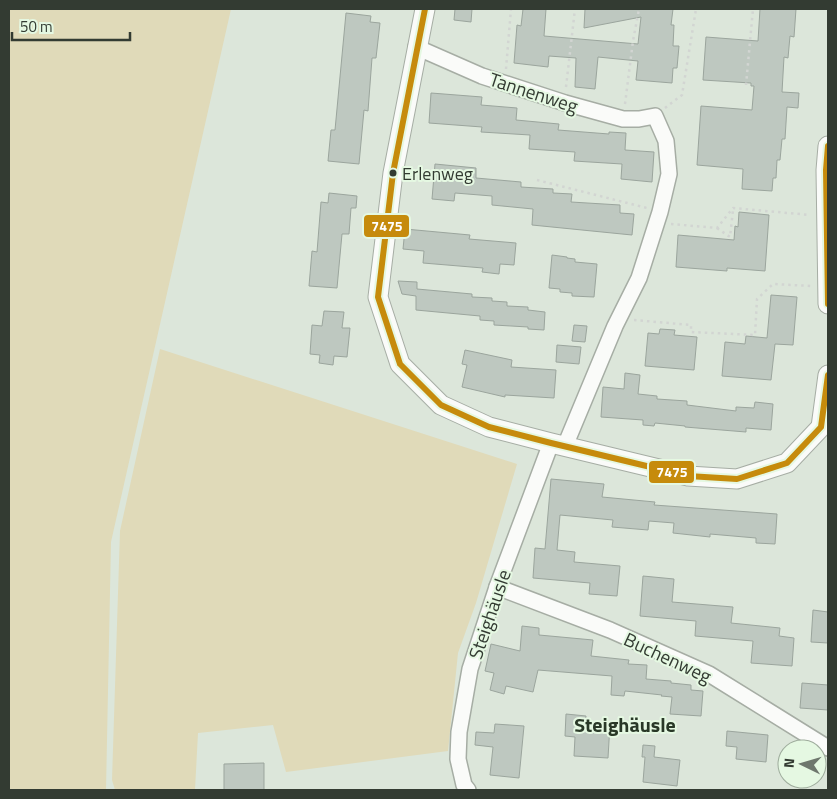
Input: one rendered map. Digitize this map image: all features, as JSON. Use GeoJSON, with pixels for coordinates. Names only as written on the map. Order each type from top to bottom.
{"type":"FeatureCollection","features":[{"type":"Feature","properties":{"kind":"street"},"geometry":{"type":"LineString","coordinates":[[425,9],[393,173],[378,297],[400,364],[441,405],[489,427],[688,476],[737,479],[788,463],[821,427],[828,375]]}},
{"type":"Feature","properties":{"kind":"street","name":"Tannenweg"},"geometry":{"type":"LineString","coordinates":[[416,48],[482,76],[565,103],[623,119],[640,119],[655,116]]}},
{"type":"Feature","properties":{"kind":"street","name":"Steighäusle"},"geometry":{"type":"LineString","coordinates":[[468,790],[464,785],[458,759],[459,732],[470,669],[497,588],[558,444],[639,278],[670,174],[666,141],[655,116]]}},
{"type":"Feature","properties":{"kind":"street"},"geometry":{"type":"LineString","coordinates":[[828,146],[826,170],[828,304]]}},
{"type":"Feature","properties":{"kind":"street","name":"Buchenweg"},"geometry":{"type":"LineString","coordinates":[[497,588],[610,630],[709,674],[828,748]]}},
{"type":"Feature","properties":{"kind":"path"},"geometry":{"type":"LineString","coordinates":[[504,83],[511,9]]}},
{"type":"Feature","properties":{"kind":"path"},"geometry":{"type":"LineString","coordinates":[[565,103],[566,75],[575,9]]}},
{"type":"Feature","properties":{"kind":"path"},"geometry":{"type":"LineString","coordinates":[[623,119],[639,9]]}},
{"type":"Feature","properties":{"kind":"path"},"geometry":{"type":"LineString","coordinates":[[655,116],[682,95],[696,9]]}},
{"type":"Feature","properties":{"kind":"path"},"geometry":{"type":"LineString","coordinates":[[746,85],[753,9]]}},
{"type":"Feature","properties":{"kind":"path"},"geometry":{"type":"LineString","coordinates":[[537,180],[658,217],[717,228],[730,237],[733,208]]}},
{"type":"Feature","properties":{"kind":"path"},"geometry":{"type":"LineString","coordinates":[[717,228],[733,208]]}},
{"type":"Feature","properties":{"kind":"path"},"geometry":{"type":"LineString","coordinates":[[733,208],[827,216]]}},
{"type":"Feature","properties":{"kind":"path"},"geometry":{"type":"LineString","coordinates":[[619,318],[691,325],[691,332],[755,335],[757,299],[773,284],[828,287]]}},
{"type":"Feature","properties":{"kind":"shaded area"},"geometry":{"type":"Polygon","coordinates":[[[9,9],[231,9],[111,542],[106,790],[9,790],[9,9]]]}},
{"type":"Feature","properties":{"kind":"shaded area"},"geometry":{"type":"Polygon","coordinates":[[[160,349],[517,464],[476,603],[458,653],[448,751],[286,772],[273,725],[198,733],[195,790],[115,790],[112,780],[120,531],[160,349]]]}},
{"type":"Feature","properties":{"kind":"building"},"geometry":{"type":"Polygon","coordinates":[[[455,9],[472,9],[471,22],[454,20],[455,9]]]}},
{"type":"Feature","properties":{"kind":"building"},"geometry":{"type":"Polygon","coordinates":[[[523,9],[546,9],[544,36],[638,44],[641,17],[584,28],[585,9],[673,9],[671,25],[674,25],[673,46],[679,46],[677,68],[673,68],[672,83],[636,80],[638,61],[598,57],[595,89],[575,87],[576,58],[549,56],[548,67],[514,63],[517,25],[521,26],[523,9]]]}},
{"type":"Feature","properties":{"kind":"building"},"geometry":{"type":"Polygon","coordinates":[[[760,9],[796,9],[794,37],[790,36],[788,58],[784,57],[782,92],[799,93],[798,108],[787,107],[785,139],[782,139],[780,160],[777,160],[776,178],[773,178],[772,191],[742,189],[743,169],[697,165],[701,106],[752,110],[754,86],[751,86],[751,83],[703,80],[706,37],[758,41],[760,9]]]}},
{"type":"Feature","properties":{"kind":"building"},"geometry":{"type":"Polygon","coordinates":[[[346,13],[371,16],[370,22],[380,23],[376,58],[372,58],[368,111],[364,110],[359,164],[328,161],[331,130],[335,130],[346,13]]]}},
{"type":"Feature","properties":{"kind":"building"},"geometry":{"type":"Polygon","coordinates":[[[431,93],[482,97],[481,105],[517,108],[516,120],[559,124],[558,130],[609,134],[609,132],[626,133],[625,150],[654,152],[652,182],[621,179],[622,164],[574,161],[575,152],[529,149],[530,135],[481,132],[482,127],[429,123],[431,93]]]}},
{"type":"Feature","properties":{"kind":"building"},"geometry":{"type":"Polygon","coordinates":[[[435,164],[476,168],[476,178],[521,182],[521,187],[553,189],[553,193],[572,194],[571,202],[620,205],[620,213],[634,214],[632,235],[532,225],[533,209],[492,205],[492,196],[455,193],[454,201],[432,199],[435,164]]]}},
{"type":"Feature","properties":{"kind":"building"},"geometry":{"type":"Polygon","coordinates":[[[329,193],[357,196],[356,208],[351,208],[349,234],[342,234],[337,288],[309,286],[312,251],[317,252],[321,202],[328,203],[329,193]]]}},
{"type":"Feature","properties":{"kind":"building"},"geometry":{"type":"Polygon","coordinates":[[[739,212],[769,215],[765,271],[727,268],[727,271],[676,267],[678,235],[734,240],[735,226],[738,227],[739,212]]]}},
{"type":"Feature","properties":{"kind":"building"},"geometry":{"type":"Polygon","coordinates":[[[405,229],[470,235],[469,239],[516,243],[514,265],[500,264],[499,274],[482,272],[483,268],[423,263],[424,251],[403,249],[405,229]]]}},
{"type":"Feature","properties":{"kind":"building"},"geometry":{"type":"Polygon","coordinates":[[[552,255],[575,259],[575,262],[597,264],[594,297],[572,296],[572,293],[560,292],[560,289],[549,288],[552,255]]]}},
{"type":"Feature","properties":{"kind":"building"},"geometry":{"type":"Polygon","coordinates":[[[398,281],[417,282],[417,289],[472,294],[472,297],[492,298],[492,301],[507,302],[507,306],[528,307],[528,310],[545,312],[544,330],[494,325],[494,321],[480,320],[480,316],[416,310],[416,296],[402,294],[398,281]]]}},
{"type":"Feature","properties":{"kind":"building"},"geometry":{"type":"Polygon","coordinates":[[[771,295],[797,297],[793,345],[775,344],[771,380],[722,376],[725,342],[745,344],[746,336],[767,338],[771,295]]]}},
{"type":"Feature","properties":{"kind":"building"},"geometry":{"type":"Polygon","coordinates":[[[324,311],[344,312],[342,328],[350,328],[347,357],[334,356],[333,365],[319,363],[320,355],[310,354],[312,325],[322,326],[324,311]]]}},
{"type":"Feature","properties":{"kind":"building"},"geometry":{"type":"Polygon","coordinates":[[[574,325],[587,326],[585,342],[572,341],[574,325]]]}},
{"type":"Feature","properties":{"kind":"building"},"geometry":{"type":"Polygon","coordinates":[[[660,329],[675,330],[674,335],[697,337],[694,370],[645,366],[648,333],[659,334],[660,329]]]}},
{"type":"Feature","properties":{"kind":"building"},"geometry":{"type":"Polygon","coordinates":[[[557,345],[581,347],[579,364],[556,362],[557,345]]]}},
{"type":"Feature","properties":{"kind":"building"},"geometry":{"type":"Polygon","coordinates":[[[465,350],[512,360],[511,367],[556,370],[554,398],[505,395],[505,397],[462,387],[467,365],[462,364],[465,350]]]}},
{"type":"Feature","properties":{"kind":"building"},"geometry":{"type":"Polygon","coordinates":[[[625,373],[640,375],[638,394],[657,396],[657,399],[687,401],[687,405],[736,411],[736,407],[754,408],[755,402],[773,404],[771,430],[746,428],[746,432],[655,423],[654,426],[643,425],[643,420],[601,417],[603,387],[624,389],[625,373]]]}},
{"type":"Feature","properties":{"kind":"building"},"geometry":{"type":"Polygon","coordinates":[[[551,479],[604,484],[602,497],[655,502],[654,505],[777,514],[775,544],[756,543],[756,538],[710,534],[710,537],[673,533],[674,523],[649,521],[648,530],[612,527],[613,520],[560,515],[557,550],[575,552],[574,562],[620,566],[617,596],[589,594],[590,583],[533,578],[535,548],[545,549],[551,479]]]}},
{"type":"Feature","properties":{"kind":"building"},"geometry":{"type":"Polygon","coordinates":[[[643,576],[674,579],[672,602],[733,607],[731,623],[780,628],[779,636],[794,638],[792,666],[751,663],[753,641],[695,636],[696,621],[640,616],[643,576]]]}},
{"type":"Feature","properties":{"kind":"building"},"geometry":{"type":"Polygon","coordinates":[[[813,610],[828,612],[828,643],[811,642],[813,610]]]}},
{"type":"Feature","properties":{"kind":"building"},"geometry":{"type":"Polygon","coordinates":[[[522,626],[539,628],[539,635],[593,640],[591,656],[629,660],[628,664],[647,665],[646,679],[691,685],[691,690],[703,691],[701,716],[670,714],[672,697],[625,691],[624,696],[611,695],[612,676],[538,670],[533,692],[506,686],[504,694],[490,690],[494,673],[485,671],[491,644],[520,651],[522,626]]]}},
{"type":"Feature","properties":{"kind":"building"},"geometry":{"type":"Polygon","coordinates":[[[802,683],[828,685],[828,710],[800,708],[802,683]]]}},
{"type":"Feature","properties":{"kind":"building"},"geometry":{"type":"Polygon","coordinates":[[[566,714],[586,716],[586,722],[610,724],[608,758],[574,756],[575,737],[565,736],[566,714]]]}},
{"type":"Feature","properties":{"kind":"building"},"geometry":{"type":"Polygon","coordinates":[[[495,724],[524,726],[519,778],[490,775],[493,747],[475,745],[476,732],[494,733],[495,724]]]}},
{"type":"Feature","properties":{"kind":"building"},"geometry":{"type":"Polygon","coordinates":[[[727,731],[768,735],[766,762],[736,759],[737,747],[726,746],[727,731]]]}},
{"type":"Feature","properties":{"kind":"building"},"geometry":{"type":"Polygon","coordinates":[[[643,745],[655,746],[654,757],[680,760],[677,786],[643,782],[645,757],[642,757],[643,745]]]}},
{"type":"Feature","properties":{"kind":"building"},"geometry":{"type":"Polygon","coordinates":[[[264,763],[264,790],[224,790],[224,764],[264,763]]]}},
{"type":"Feature","properties":{"kind":"transit line","name":"7475"},"geometry":{"type":"LineString","coordinates":[[425,9],[393,173],[378,297],[400,364],[441,405],[489,427],[551,443],[688,476],[737,479],[787,463],[821,427],[828,375]]}},
{"type":"Feature","properties":{"kind":"transit line","name":"7475"},"geometry":{"type":"LineString","coordinates":[[828,146],[826,170],[828,304]]}},
{"type":"Feature","properties":{"kind":"place","name":"Erlenweg"},"geometry":{"type":"Point","coordinates":[393,173]}},
{"type":"Feature","properties":{"kind":"district","name":"Steighäusle"},"geometry":{"type":"Point","coordinates":[625,724]}}]}
